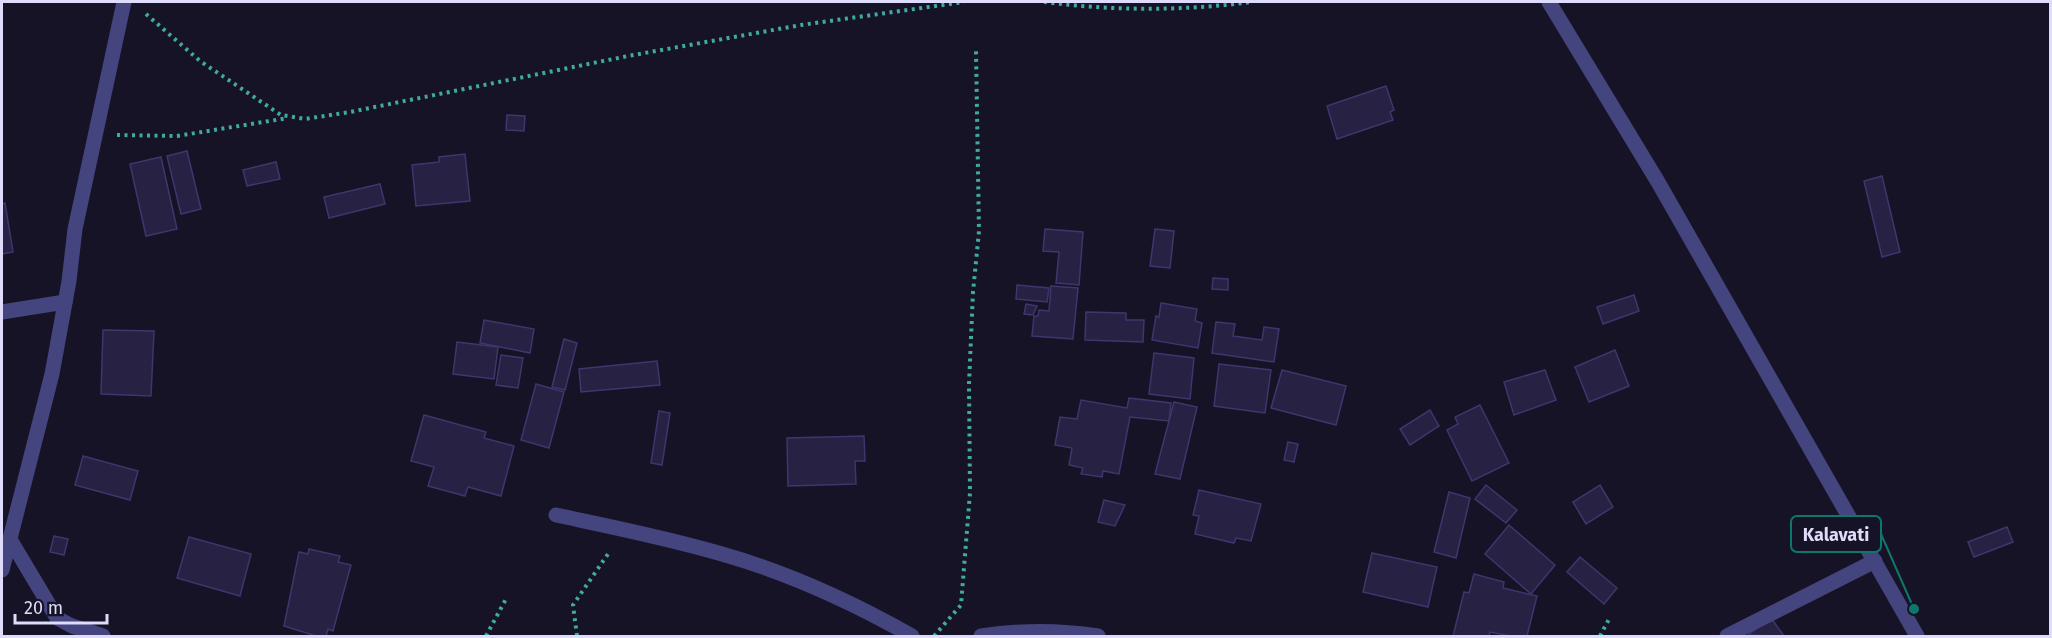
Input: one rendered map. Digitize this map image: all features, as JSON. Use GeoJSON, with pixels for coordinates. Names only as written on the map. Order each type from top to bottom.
{"type":"FeatureCollection","features":[{"type":"Feature","properties":{"kind":"street"},"geometry":{"type":"LineString","coordinates":[[2,570],[52,374],[75,230],[124,2]]}},
{"type":"Feature","properties":{"kind":"street"},"geometry":{"type":"LineString","coordinates":[[1549,2],[1658,182],[1917,636]]}},
{"type":"Feature","properties":{"kind":"street"},"geometry":{"type":"LineString","coordinates":[[2,312],[65,302]]}},
{"type":"Feature","properties":{"kind":"street"},"geometry":{"type":"LineString","coordinates":[[556,515],[714,551],[786,575],[912,636]]}},
{"type":"Feature","properties":{"kind":"street"},"geometry":{"type":"LineString","coordinates":[[11,541],[57,618],[72,626],[103,636]]}},
{"type":"Feature","properties":{"kind":"street"},"geometry":{"type":"LineString","coordinates":[[1727,636],[1875,561]]}},
{"type":"Feature","properties":{"kind":"street"},"geometry":{"type":"LineString","coordinates":[[981,636],[1030,631],[1070,632],[1098,636]]}},
{"type":"Feature","properties":{"kind":"path"},"geometry":{"type":"LineString","coordinates":[[139,9],[200,61],[270,109],[289,117],[305,119],[801,25],[964,2]]}},
{"type":"Feature","properties":{"kind":"path"},"geometry":{"type":"LineString","coordinates":[[1044,2],[1090,8],[1156,9],[1252,2]]}},
{"type":"Feature","properties":{"kind":"path"},"geometry":{"type":"LineString","coordinates":[[933,636],[961,605],[970,493],[969,384],[973,292],[980,231],[976,51]]}},
{"type":"Feature","properties":{"kind":"path"},"geometry":{"type":"LineString","coordinates":[[95,135],[177,136],[289,117]]}},
{"type":"Feature","properties":{"kind":"path"},"geometry":{"type":"LineString","coordinates":[[577,636],[573,605],[624,530]]}},
{"type":"Feature","properties":{"kind":"path"},"geometry":{"type":"LineString","coordinates":[[486,636],[507,597]]}},
{"type":"Feature","properties":{"kind":"path"},"geometry":{"type":"LineString","coordinates":[[1600,636],[1609,619]]}},
{"type":"Feature","properties":{"kind":"building"},"geometry":{"type":"Polygon","coordinates":[[[1386,86],[1394,110],[1390,112],[1393,120],[1337,139],[1327,106],[1386,86]]]}},
{"type":"Feature","properties":{"kind":"building"},"geometry":{"type":"Polygon","coordinates":[[[507,115],[525,116],[524,131],[506,130],[507,115]]]}},
{"type":"Feature","properties":{"kind":"building"},"geometry":{"type":"Polygon","coordinates":[[[187,151],[201,209],[181,214],[167,156],[187,151]]]}},
{"type":"Feature","properties":{"kind":"building"},"geometry":{"type":"Polygon","coordinates":[[[465,154],[470,201],[416,206],[412,165],[439,162],[439,157],[465,154]]]}},
{"type":"Feature","properties":{"kind":"building"},"geometry":{"type":"Polygon","coordinates":[[[161,157],[177,229],[146,236],[130,164],[161,157]]]}},
{"type":"Feature","properties":{"kind":"building"},"geometry":{"type":"Polygon","coordinates":[[[276,162],[280,179],[247,186],[243,170],[276,162]]]}},
{"type":"Feature","properties":{"kind":"building"},"geometry":{"type":"Polygon","coordinates":[[[1882,176],[1900,252],[1882,257],[1864,181],[1882,176]]]}},
{"type":"Feature","properties":{"kind":"building"},"geometry":{"type":"Polygon","coordinates":[[[380,184],[385,204],[329,218],[324,197],[380,184]]]}},
{"type":"Feature","properties":{"kind":"building"},"geometry":{"type":"Polygon","coordinates":[[[5,203],[13,252],[2,254],[2,204],[5,203]]]}},
{"type":"Feature","properties":{"kind":"building"},"geometry":{"type":"Polygon","coordinates":[[[1045,229],[1083,232],[1079,285],[1056,283],[1059,252],[1043,251],[1045,229]]]}},
{"type":"Feature","properties":{"kind":"building"},"geometry":{"type":"Polygon","coordinates":[[[1155,229],[1174,231],[1170,268],[1150,266],[1155,229]]]}},
{"type":"Feature","properties":{"kind":"building"},"geometry":{"type":"Polygon","coordinates":[[[1213,278],[1228,279],[1228,290],[1212,289],[1213,278]]]}},
{"type":"Feature","properties":{"kind":"building"},"geometry":{"type":"Polygon","coordinates":[[[1017,285],[1049,288],[1047,302],[1016,299],[1017,285]]]}},
{"type":"Feature","properties":{"kind":"building"},"geometry":{"type":"Polygon","coordinates":[[[1051,286],[1078,288],[1073,339],[1032,336],[1034,316],[1038,316],[1039,310],[1049,311],[1051,286]]]}},
{"type":"Feature","properties":{"kind":"building"},"geometry":{"type":"Polygon","coordinates":[[[1634,295],[1639,311],[1603,324],[1597,307],[1634,295]]]}},
{"type":"Feature","properties":{"kind":"building"},"geometry":{"type":"Polygon","coordinates":[[[1161,303],[1197,309],[1195,321],[1202,323],[1198,348],[1152,340],[1161,303]]]}},
{"type":"Feature","properties":{"kind":"building"},"geometry":{"type":"Polygon","coordinates":[[[1026,304],[1037,306],[1033,315],[1024,314],[1026,304]]]}},
{"type":"Feature","properties":{"kind":"building"},"geometry":{"type":"Polygon","coordinates":[[[1086,312],[1126,313],[1126,320],[1144,320],[1143,342],[1085,340],[1086,312]]]}},
{"type":"Feature","properties":{"kind":"building"},"geometry":{"type":"Polygon","coordinates":[[[484,320],[534,329],[530,353],[480,343],[484,320]]]}},
{"type":"Feature","properties":{"kind":"building"},"geometry":{"type":"Polygon","coordinates":[[[1216,322],[1235,324],[1233,336],[1262,340],[1264,327],[1279,329],[1274,362],[1212,353],[1216,322]]]}},
{"type":"Feature","properties":{"kind":"building"},"geometry":{"type":"Polygon","coordinates":[[[103,330],[154,331],[151,396],[101,394],[103,330]]]}},
{"type":"Feature","properties":{"kind":"building"},"geometry":{"type":"Polygon","coordinates":[[[564,339],[577,343],[565,390],[552,387],[564,339]]]}},
{"type":"Feature","properties":{"kind":"building"},"geometry":{"type":"Polygon","coordinates":[[[457,342],[498,347],[494,379],[453,374],[457,342]]]}},
{"type":"Feature","properties":{"kind":"building"},"geometry":{"type":"Polygon","coordinates":[[[1615,350],[1629,386],[1589,402],[1575,367],[1615,350]]]}},
{"type":"Feature","properties":{"kind":"building"},"geometry":{"type":"Polygon","coordinates":[[[1154,353],[1194,358],[1190,399],[1149,394],[1154,353]]]}},
{"type":"Feature","properties":{"kind":"building"},"geometry":{"type":"Polygon","coordinates":[[[501,355],[523,358],[518,388],[496,385],[501,355]]]}},
{"type":"Feature","properties":{"kind":"building"},"geometry":{"type":"Polygon","coordinates":[[[657,361],[660,385],[581,392],[579,369],[657,361]]]}},
{"type":"Feature","properties":{"kind":"building"},"geometry":{"type":"Polygon","coordinates":[[[1219,364],[1271,370],[1265,413],[1214,406],[1219,364]]]}},
{"type":"Feature","properties":{"kind":"building"},"geometry":{"type":"Polygon","coordinates":[[[1282,370],[1346,386],[1336,425],[1271,408],[1282,370]]]}},
{"type":"Feature","properties":{"kind":"building"},"geometry":{"type":"Polygon","coordinates":[[[1545,370],[1556,400],[1514,415],[1504,382],[1545,370]]]}},
{"type":"Feature","properties":{"kind":"building"},"geometry":{"type":"Polygon","coordinates":[[[536,384],[564,392],[549,448],[521,440],[536,384]]]}},
{"type":"Feature","properties":{"kind":"building"},"geometry":{"type":"Polygon","coordinates":[[[1129,398],[1171,403],[1169,421],[1130,417],[1119,474],[1103,471],[1102,477],[1081,474],[1083,468],[1069,465],[1072,448],[1055,445],[1060,417],[1077,419],[1081,400],[1127,408],[1129,398]]]}},
{"type":"Feature","properties":{"kind":"building"},"geometry":{"type":"Polygon","coordinates":[[[1174,402],[1197,407],[1180,479],[1155,474],[1174,402]]]}},
{"type":"Feature","properties":{"kind":"building"},"geometry":{"type":"Polygon","coordinates":[[[1480,405],[1509,463],[1472,481],[1447,430],[1458,424],[1455,417],[1480,405]]]}},
{"type":"Feature","properties":{"kind":"building"},"geometry":{"type":"Polygon","coordinates":[[[1430,410],[1439,426],[1410,445],[1400,429],[1430,410]]]}},
{"type":"Feature","properties":{"kind":"building"},"geometry":{"type":"Polygon","coordinates":[[[659,411],[670,413],[662,465],[651,463],[659,411]]]}},
{"type":"Feature","properties":{"kind":"building"},"geometry":{"type":"Polygon","coordinates":[[[424,415],[486,432],[484,438],[514,446],[501,496],[468,487],[465,496],[428,486],[434,467],[411,461],[424,415]]]}},
{"type":"Feature","properties":{"kind":"building"},"geometry":{"type":"Polygon","coordinates":[[[864,436],[865,461],[855,461],[856,484],[788,486],[787,438],[864,436]]]}},
{"type":"Feature","properties":{"kind":"building"},"geometry":{"type":"Polygon","coordinates":[[[1288,442],[1298,444],[1294,462],[1284,460],[1288,442]]]}},
{"type":"Feature","properties":{"kind":"building"},"geometry":{"type":"Polygon","coordinates":[[[83,456],[138,471],[130,500],[75,485],[83,456]]]}},
{"type":"Feature","properties":{"kind":"building"},"geometry":{"type":"Polygon","coordinates":[[[1486,485],[1517,510],[1506,523],[1475,499],[1486,485]]]}},
{"type":"Feature","properties":{"kind":"building"},"geometry":{"type":"Polygon","coordinates":[[[1600,485],[1613,507],[1586,524],[1573,502],[1600,485]]]}},
{"type":"Feature","properties":{"kind":"building"},"geometry":{"type":"Polygon","coordinates":[[[1199,490],[1261,504],[1251,541],[1236,538],[1234,543],[1195,534],[1199,516],[1193,515],[1199,490]]]}},
{"type":"Feature","properties":{"kind":"building"},"geometry":{"type":"Polygon","coordinates":[[[1449,492],[1470,498],[1456,558],[1434,552],[1449,492]]]}},
{"type":"Feature","properties":{"kind":"building"},"geometry":{"type":"Polygon","coordinates":[[[1104,500],[1125,505],[1115,526],[1098,522],[1104,500]]]}},
{"type":"Feature","properties":{"kind":"building"},"geometry":{"type":"Polygon","coordinates":[[[1509,525],[1555,565],[1531,594],[1485,554],[1509,525]]]}},
{"type":"Feature","properties":{"kind":"building"},"geometry":{"type":"Polygon","coordinates":[[[2007,527],[2013,542],[1974,557],[1968,542],[2007,527]]]}},
{"type":"Feature","properties":{"kind":"building"},"geometry":{"type":"Polygon","coordinates":[[[54,536],[68,539],[64,555],[50,552],[54,536]]]}},
{"type":"Feature","properties":{"kind":"building"},"geometry":{"type":"Polygon","coordinates":[[[189,537],[251,554],[240,596],[177,578],[189,537]]]}},
{"type":"Feature","properties":{"kind":"building"},"geometry":{"type":"Polygon","coordinates":[[[309,549],[340,556],[338,562],[351,565],[333,631],[328,629],[326,636],[316,636],[284,626],[299,552],[308,554],[309,549]]]}},
{"type":"Feature","properties":{"kind":"building"},"geometry":{"type":"Polygon","coordinates":[[[1372,553],[1437,567],[1428,607],[1363,592],[1372,553]]]}},
{"type":"Feature","properties":{"kind":"building"},"geometry":{"type":"Polygon","coordinates":[[[1580,557],[1617,588],[1604,604],[1567,572],[1580,557]]]}},
{"type":"Feature","properties":{"kind":"building"},"geometry":{"type":"Polygon","coordinates":[[[1474,574],[1504,582],[1503,588],[1537,596],[1527,636],[1490,632],[1489,636],[1453,636],[1464,592],[1469,593],[1474,574]]]}},
{"type":"Feature","properties":{"kind":"building"},"geometry":{"type":"Polygon","coordinates":[[[1771,618],[1784,636],[1748,635],[1771,618]]]}},
{"type":"Feature","properties":{"kind":"place","name":"Kalavati"},"geometry":{"type":"Point","coordinates":[1914,609]}}]}
